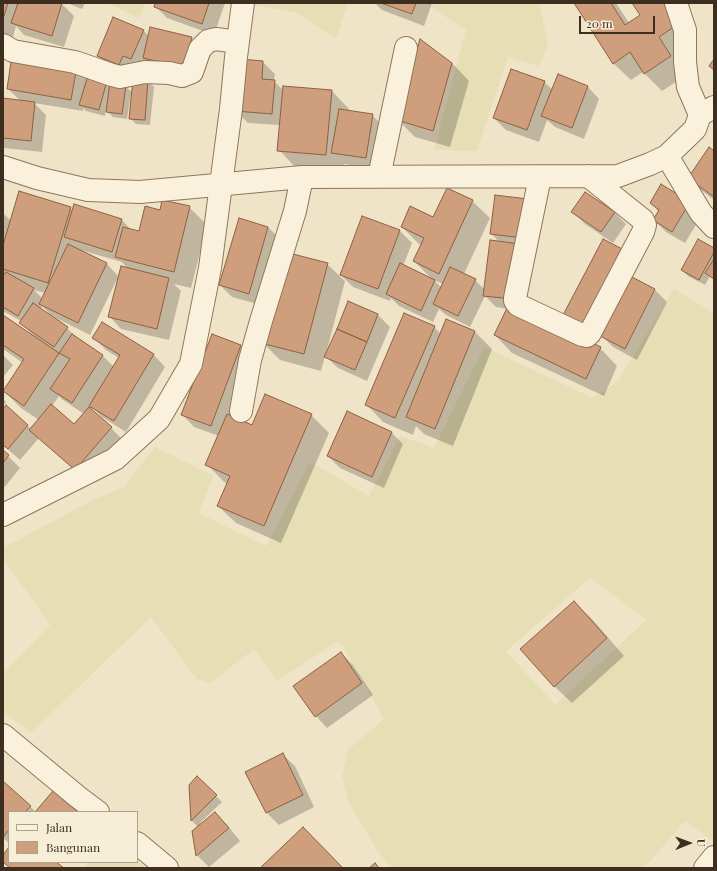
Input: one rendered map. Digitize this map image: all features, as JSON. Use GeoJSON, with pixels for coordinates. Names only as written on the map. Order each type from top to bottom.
{"type":"FeatureCollection","features":[{"type":"Feature","properties":{"kind":"street"},"geometry":{"type":"LineString","coordinates":[[3,515],[115,459],[159,419],[191,364],[210,268],[243,3]]}},
{"type":"Feature","properties":{"kind":"street"},"geometry":{"type":"LineString","coordinates":[[3,167],[36,178],[88,190],[140,192],[302,177],[618,176],[667,156],[695,129],[707,111],[688,88],[685,62],[685,30],[676,3]]}},
{"type":"Feature","properties":{"kind":"street"},"geometry":{"type":"LineString","coordinates":[[3,45],[13,51],[74,62],[120,77],[145,72],[169,73],[182,76],[192,72],[200,49],[208,41],[216,39],[238,42]]}},
{"type":"Feature","properties":{"kind":"street"},"geometry":{"type":"LineString","coordinates":[[379,177],[406,48]]}},
{"type":"Feature","properties":{"kind":"street"},"geometry":{"type":"LineString","coordinates":[[667,156],[701,213],[714,227]]}},
{"type":"Feature","properties":{"kind":"street"},"geometry":{"type":"LineString","coordinates":[[540,177],[515,301],[518,305],[587,336],[593,329],[640,239],[645,226],[643,220],[588,176]]}},
{"type":"Feature","properties":{"kind":"street"},"geometry":{"type":"LineString","coordinates":[[241,411],[252,352],[295,211],[302,177]]}},
{"type":"Feature","properties":{"kind":"street"},"geometry":{"type":"LineString","coordinates":[[3,735],[97,811]]}},
{"type":"Feature","properties":{"kind":"street"},"geometry":{"type":"LineString","coordinates":[[138,844],[167,868]]}},
{"type":"Feature","properties":{"kind":"street"},"geometry":{"type":"LineString","coordinates":[[705,868],[714,857]]}},
{"type":"Feature","properties":{"kind":"shaded area"},"geometry":{"type":"Polygon","coordinates":[[[107,3],[145,3],[139,18],[107,3]]]}},
{"type":"Feature","properties":{"kind":"shaded area"},"geometry":{"type":"Polygon","coordinates":[[[254,3],[348,3],[336,39],[297,13],[253,5],[254,3]]]}},
{"type":"Feature","properties":{"kind":"shaded area"},"geometry":{"type":"Polygon","coordinates":[[[425,3],[539,3],[548,44],[539,66],[508,57],[477,151],[434,150],[466,30],[425,3]]]}},
{"type":"Feature","properties":{"kind":"shaded area"},"geometry":{"type":"Polygon","coordinates":[[[674,289],[714,313],[714,842],[685,821],[644,868],[391,868],[376,849],[349,803],[342,777],[348,750],[384,719],[343,646],[338,641],[277,681],[254,649],[210,683],[197,679],[151,617],[31,733],[3,711],[3,674],[50,625],[3,558],[3,548],[91,501],[124,487],[155,447],[214,476],[198,513],[266,546],[310,462],[369,496],[400,436],[434,448],[484,347],[593,398],[618,381],[674,289]],[[590,578],[506,651],[555,705],[646,620],[590,578]]]}},
{"type":"Feature","properties":{"kind":"shaded area"},"geometry":{"type":"Polygon","coordinates":[[[138,861],[146,868],[84,868],[88,863],[138,863],[138,861]]]}},
{"type":"Feature","properties":{"kind":"building"},"geometry":{"type":"Polygon","coordinates":[[[3,3],[8,3],[3,19],[3,3]]]}},
{"type":"Feature","properties":{"kind":"building"},"geometry":{"type":"Polygon","coordinates":[[[18,3],[62,3],[52,36],[11,23],[18,3]]]}},
{"type":"Feature","properties":{"kind":"building"},"geometry":{"type":"Polygon","coordinates":[[[155,3],[209,3],[202,24],[154,7],[155,3]]]}},
{"type":"Feature","properties":{"kind":"building"},"geometry":{"type":"Polygon","coordinates":[[[381,3],[416,3],[412,14],[381,3]]]}},
{"type":"Feature","properties":{"kind":"building"},"geometry":{"type":"Polygon","coordinates":[[[574,3],[611,3],[625,25],[640,15],[632,3],[665,3],[678,24],[659,37],[671,56],[644,74],[630,52],[613,64],[574,3]]]}},
{"type":"Feature","properties":{"kind":"building"},"geometry":{"type":"Polygon","coordinates":[[[113,17],[144,30],[131,59],[123,56],[119,65],[97,56],[113,17]]]}},
{"type":"Feature","properties":{"kind":"building"},"geometry":{"type":"Polygon","coordinates":[[[150,27],[192,37],[185,68],[143,58],[150,27]]]}},
{"type":"Feature","properties":{"kind":"building"},"geometry":{"type":"Polygon","coordinates":[[[420,39],[452,63],[433,131],[397,120],[420,39]]]}},
{"type":"Feature","properties":{"kind":"building"},"geometry":{"type":"Polygon","coordinates":[[[12,55],[77,66],[71,100],[7,89],[12,55]]]}},
{"type":"Feature","properties":{"kind":"building"},"geometry":{"type":"Polygon","coordinates":[[[240,59],[263,61],[262,79],[275,80],[272,114],[235,111],[240,59]]]}},
{"type":"Feature","properties":{"kind":"building"},"geometry":{"type":"Polygon","coordinates":[[[714,59],[714,70],[709,66],[714,59]]]}},
{"type":"Feature","properties":{"kind":"building"},"geometry":{"type":"Polygon","coordinates":[[[511,69],[545,81],[527,130],[493,118],[511,69]]]}},
{"type":"Feature","properties":{"kind":"building"},"geometry":{"type":"Polygon","coordinates":[[[89,72],[108,77],[99,110],[79,105],[89,72]]]}},
{"type":"Feature","properties":{"kind":"building"},"geometry":{"type":"Polygon","coordinates":[[[558,74],[588,86],[572,128],[541,116],[558,74]]]}},
{"type":"Feature","properties":{"kind":"building"},"geometry":{"type":"Polygon","coordinates":[[[133,79],[148,80],[145,120],[129,119],[133,79]]]}},
{"type":"Feature","properties":{"kind":"building"},"geometry":{"type":"Polygon","coordinates":[[[110,82],[126,85],[122,114],[106,112],[110,82]]]}},
{"type":"Feature","properties":{"kind":"building"},"geometry":{"type":"Polygon","coordinates":[[[283,86],[332,90],[326,155],[277,151],[283,86]]]}},
{"type":"Feature","properties":{"kind":"building"},"geometry":{"type":"Polygon","coordinates":[[[3,98],[35,102],[31,141],[3,138],[3,98]]]}},
{"type":"Feature","properties":{"kind":"building"},"geometry":{"type":"Polygon","coordinates":[[[339,109],[373,114],[366,158],[331,153],[339,109]]]}},
{"type":"Feature","properties":{"kind":"building"},"geometry":{"type":"Polygon","coordinates":[[[709,147],[714,151],[714,197],[688,178],[709,147]]]}},
{"type":"Feature","properties":{"kind":"building"},"geometry":{"type":"Polygon","coordinates":[[[661,184],[690,202],[672,232],[653,220],[659,210],[650,203],[661,184]]]}},
{"type":"Feature","properties":{"kind":"building"},"geometry":{"type":"Polygon","coordinates":[[[447,188],[473,200],[439,274],[413,261],[424,238],[401,227],[410,206],[433,217],[447,188]]]}},
{"type":"Feature","properties":{"kind":"building"},"geometry":{"type":"Polygon","coordinates":[[[19,191],[71,207],[48,283],[3,269],[3,245],[19,191]]]}},
{"type":"Feature","properties":{"kind":"building"},"geometry":{"type":"Polygon","coordinates":[[[585,192],[615,212],[601,232],[571,212],[585,192]]]}},
{"type":"Feature","properties":{"kind":"building"},"geometry":{"type":"Polygon","coordinates":[[[495,195],[528,199],[523,238],[490,234],[495,195]]]}},
{"type":"Feature","properties":{"kind":"building"},"geometry":{"type":"Polygon","coordinates":[[[162,200],[190,206],[174,272],[115,257],[123,227],[139,231],[145,206],[160,210],[162,200]]]}},
{"type":"Feature","properties":{"kind":"building"},"geometry":{"type":"Polygon","coordinates":[[[74,204],[122,219],[112,252],[64,237],[74,204]]]}},
{"type":"Feature","properties":{"kind":"building"},"geometry":{"type":"Polygon","coordinates":[[[362,216],[400,230],[378,289],[340,275],[362,216]]]}},
{"type":"Feature","properties":{"kind":"building"},"geometry":{"type":"Polygon","coordinates":[[[239,218],[268,227],[249,294],[219,285],[239,218]]]}},
{"type":"Feature","properties":{"kind":"building"},"geometry":{"type":"Polygon","coordinates":[[[603,239],[628,252],[587,331],[562,317],[603,239]]]}},
{"type":"Feature","properties":{"kind":"building"},"geometry":{"type":"Polygon","coordinates":[[[698,239],[714,248],[714,252],[699,280],[681,270],[698,239]]]}},
{"type":"Feature","properties":{"kind":"building"},"geometry":{"type":"Polygon","coordinates":[[[490,240],[520,244],[513,299],[483,296],[490,240]]]}},
{"type":"Feature","properties":{"kind":"building"},"geometry":{"type":"Polygon","coordinates":[[[68,244],[107,263],[78,323],[39,304],[68,244]]]}},
{"type":"Feature","properties":{"kind":"building"},"geometry":{"type":"Polygon","coordinates":[[[285,252],[328,263],[304,354],[261,343],[285,252]]]}},
{"type":"Feature","properties":{"kind":"building"},"geometry":{"type":"Polygon","coordinates":[[[714,259],[714,279],[705,273],[714,259]]]}},
{"type":"Feature","properties":{"kind":"building"},"geometry":{"type":"Polygon","coordinates":[[[400,263],[435,280],[421,311],[386,294],[400,263]]]}},
{"type":"Feature","properties":{"kind":"building"},"geometry":{"type":"Polygon","coordinates":[[[121,266],[169,278],[157,329],[108,317],[121,266]]]}},
{"type":"Feature","properties":{"kind":"building"},"geometry":{"type":"Polygon","coordinates":[[[450,267],[476,279],[458,316],[433,304],[450,267]]]}},
{"type":"Feature","properties":{"kind":"building"},"geometry":{"type":"Polygon","coordinates":[[[6,272],[34,288],[18,316],[3,307],[3,276],[6,272]]]}},
{"type":"Feature","properties":{"kind":"building"},"geometry":{"type":"Polygon","coordinates":[[[630,276],[655,289],[625,349],[600,336],[630,276]]]}},
{"type":"Feature","properties":{"kind":"building"},"geometry":{"type":"Polygon","coordinates":[[[348,301],[378,314],[367,342],[337,329],[348,301]]]}},
{"type":"Feature","properties":{"kind":"building"},"geometry":{"type":"Polygon","coordinates":[[[33,303],[68,327],[54,347],[19,323],[33,303]]]}},
{"type":"Feature","properties":{"kind":"building"},"geometry":{"type":"Polygon","coordinates":[[[509,304],[601,347],[586,379],[494,335],[509,304]]]}},
{"type":"Feature","properties":{"kind":"building"},"geometry":{"type":"Polygon","coordinates":[[[404,313],[435,326],[395,418],[365,405],[404,313]]]}},
{"type":"Feature","properties":{"kind":"building"},"geometry":{"type":"Polygon","coordinates":[[[3,315],[59,353],[24,406],[3,391],[24,359],[3,345],[3,315]]]}},
{"type":"Feature","properties":{"kind":"building"},"geometry":{"type":"Polygon","coordinates":[[[446,319],[475,331],[435,429],[406,417],[446,319]]]}},
{"type":"Feature","properties":{"kind":"building"},"geometry":{"type":"Polygon","coordinates":[[[102,322],[154,354],[114,421],[89,406],[120,355],[92,338],[102,322]]]}},
{"type":"Feature","properties":{"kind":"building"},"geometry":{"type":"Polygon","coordinates":[[[337,329],[367,342],[355,370],[324,357],[337,329]]]}},
{"type":"Feature","properties":{"kind":"building"},"geometry":{"type":"Polygon","coordinates":[[[72,334],[103,355],[72,403],[50,389],[70,359],[59,353],[72,334]]]}},
{"type":"Feature","properties":{"kind":"building"},"geometry":{"type":"Polygon","coordinates":[[[212,334],[241,345],[211,426],[181,415],[212,334]]]}},
{"type":"Feature","properties":{"kind":"building"},"geometry":{"type":"Polygon","coordinates":[[[265,394],[312,414],[264,526],[217,506],[230,476],[205,465],[227,414],[252,425],[265,394]]]}},
{"type":"Feature","properties":{"kind":"building"},"geometry":{"type":"Polygon","coordinates":[[[51,404],[74,424],[89,407],[112,427],[75,470],[29,430],[51,404]]]}},
{"type":"Feature","properties":{"kind":"building"},"geometry":{"type":"Polygon","coordinates":[[[6,405],[28,425],[8,449],[3,445],[3,409],[6,405]]]}},
{"type":"Feature","properties":{"kind":"building"},"geometry":{"type":"Polygon","coordinates":[[[347,411],[392,432],[372,477],[327,456],[347,411]]]}},
{"type":"Feature","properties":{"kind":"building"},"geometry":{"type":"Polygon","coordinates":[[[3,450],[9,455],[3,463],[3,450]]]}},
{"type":"Feature","properties":{"kind":"building"},"geometry":{"type":"Polygon","coordinates":[[[574,601],[607,638],[554,687],[520,649],[574,601]]]}},
{"type":"Feature","properties":{"kind":"building"},"geometry":{"type":"Polygon","coordinates":[[[341,652],[362,683],[315,717],[293,686],[341,652]]]}},
{"type":"Feature","properties":{"kind":"building"},"geometry":{"type":"Polygon","coordinates":[[[283,753],[303,795],[266,813],[245,772],[283,753]]]}},
{"type":"Feature","properties":{"kind":"building"},"geometry":{"type":"Polygon","coordinates":[[[197,776],[217,795],[191,821],[189,785],[197,776]]]}},
{"type":"Feature","properties":{"kind":"building"},"geometry":{"type":"Polygon","coordinates":[[[3,781],[31,806],[26,811],[8,811],[8,831],[3,837],[3,781]]]}},
{"type":"Feature","properties":{"kind":"building"},"geometry":{"type":"Polygon","coordinates":[[[53,791],[77,811],[36,811],[53,791]]]}},
{"type":"Feature","properties":{"kind":"building"},"geometry":{"type":"Polygon","coordinates":[[[215,812],[229,828],[196,856],[192,831],[215,812]]]}},
{"type":"Feature","properties":{"kind":"building"},"geometry":{"type":"Polygon","coordinates":[[[303,827],[343,868],[260,868],[303,827]]]}},
{"type":"Feature","properties":{"kind":"building"},"geometry":{"type":"Polygon","coordinates":[[[8,848],[8,863],[57,863],[64,868],[10,868],[3,862],[3,855],[8,848]]]}},
{"type":"Feature","properties":{"kind":"building"},"geometry":{"type":"Polygon","coordinates":[[[375,863],[379,868],[369,868],[375,863]]]}}]}
